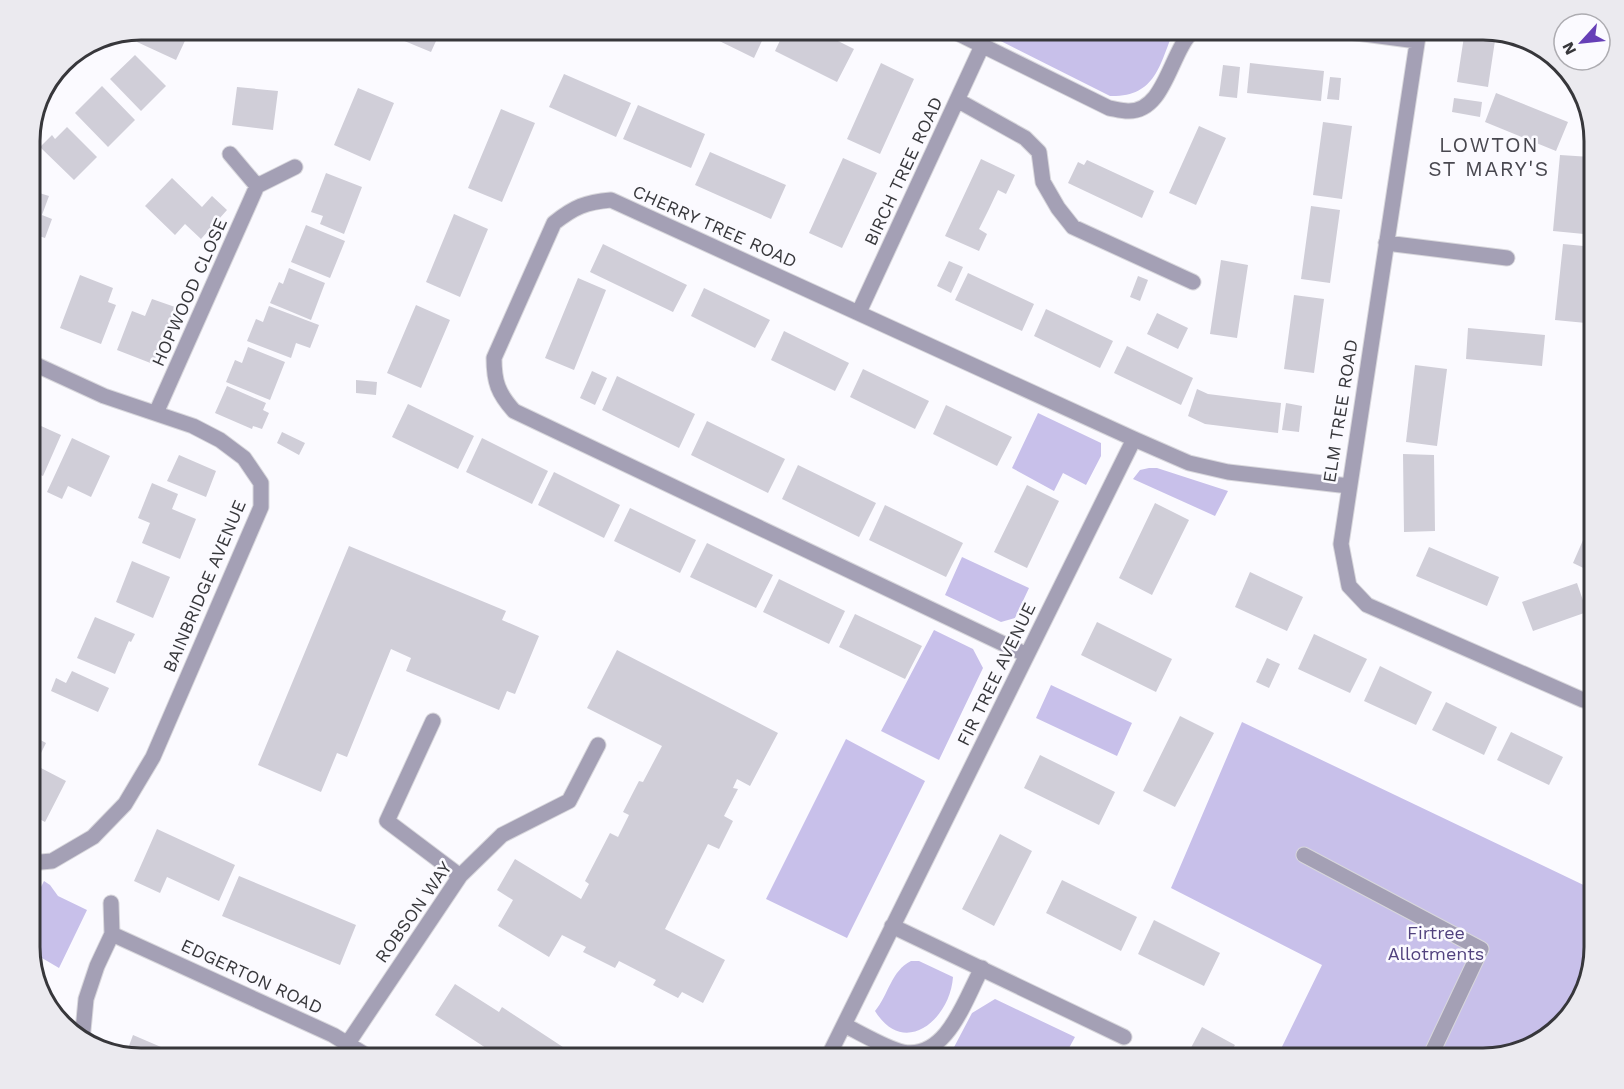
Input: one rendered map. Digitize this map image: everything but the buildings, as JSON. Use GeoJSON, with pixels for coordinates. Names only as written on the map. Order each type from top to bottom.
{"type":"FeatureCollection","features":[{"type":"Feature","properties":{"kind":"street"},"geometry":{"type":"LineString","coordinates":[[970,40],[1109,108],[1131,112],[1148,105],[1160,93],[1184,40]]}},
{"type":"Feature","properties":{"kind":"street","name":"ELM TREE ROAD"},"geometry":{"type":"LineString","coordinates":[[1417,40],[1348,486],[1341,544],[1349,585],[1367,605],[1584,700]]}},
{"type":"Feature","properties":{"kind":"street","name":"BIRCH TREE ROAD"},"geometry":{"type":"LineString","coordinates":[[859,312],[982,46]]}},
{"type":"Feature","properties":{"kind":"street"},"geometry":{"type":"LineString","coordinates":[[957,100],[1025,138],[1039,152],[1043,182],[1058,208],[1073,227],[1193,282]]}},
{"type":"Feature","properties":{"kind":"street"},"geometry":{"type":"LineString","coordinates":[[230,154],[257,186],[295,167]]}},
{"type":"Feature","properties":{"kind":"street","name":"HOPWOOD CLOSE"},"geometry":{"type":"LineString","coordinates":[[156,413],[257,186]]}},
{"type":"Feature","properties":{"kind":"street","name":"CHERRY TREE ROAD"},"geometry":{"type":"LineString","coordinates":[[1027,655],[514,411],[502,397],[494,376],[494,358],[554,223],[569,210],[590,202],[611,200],[1189,463],[1228,472],[1348,486]]}},
{"type":"Feature","properties":{"kind":"street"},"geometry":{"type":"LineString","coordinates":[[1386,243],[1507,258]]}},
{"type":"Feature","properties":{"kind":"street","name":"BAINBRIDGE AVENUE"},"geometry":{"type":"LineString","coordinates":[[41,367],[104,396],[193,426],[220,440],[244,458],[261,483],[261,507],[153,757],[125,804],[93,837],[52,861],[41,862]]}},
{"type":"Feature","properties":{"kind":"street","name":"FIR TREE AVENUE"},"geometry":{"type":"LineString","coordinates":[[832,1048],[1134,439]]}},
{"type":"Feature","properties":{"kind":"street"},"geometry":{"type":"LineString","coordinates":[[433,721],[387,821],[460,876]]}},
{"type":"Feature","properties":{"kind":"street","name":"ROBSON WAY"},"geometry":{"type":"LineString","coordinates":[[348,1043],[460,876],[502,835],[569,801],[598,745]]}},
{"type":"Feature","properties":{"kind":"street"},"geometry":{"type":"LineString","coordinates":[[1304,855],[1481,949],[1434,1048]]}},
{"type":"Feature","properties":{"kind":"street"},"geometry":{"type":"LineString","coordinates":[[83,1030],[86,999],[97,966],[112,934],[111,903]]}},
{"type":"Feature","properties":{"kind":"street"},"geometry":{"type":"LineString","coordinates":[[892,926],[1124,1036]]}},
{"type":"Feature","properties":{"kind":"street","name":"EDGERTON ROAD"},"geometry":{"type":"LineString","coordinates":[[112,934],[356,1048]]}},
{"type":"Feature","properties":{"kind":"street"},"geometry":{"type":"LineString","coordinates":[[930,1048],[947,1034],[982,968]]}},
{"type":"Feature","properties":{"kind":"street"},"geometry":{"type":"LineString","coordinates":[[844,1025],[893,1048]]}},
{"type":"Feature","properties":{"kind":"green space"},"geometry":{"type":"Polygon","coordinates":[[[999,40],[1170,40],[1154,77],[1147,85],[1125,95],[1110,96],[999,40]]]}},
{"type":"Feature","properties":{"kind":"green space"},"geometry":{"type":"Polygon","coordinates":[[[1038,413],[1101,443],[1101,456],[1086,485],[1063,473],[1054,491],[1012,468],[1038,413]]]}},
{"type":"Feature","properties":{"kind":"green space"},"geometry":{"type":"Polygon","coordinates":[[[1157,468],[1228,491],[1215,516],[1133,479],[1140,470],[1157,468]]]}},
{"type":"Feature","properties":{"kind":"green space"},"geometry":{"type":"Polygon","coordinates":[[[962,557],[1029,588],[1015,618],[1001,622],[945,595],[962,557]]]}},
{"type":"Feature","properties":{"kind":"green space"},"geometry":{"type":"Polygon","coordinates":[[[934,630],[973,649],[983,668],[939,760],[881,731],[934,630]]]}},
{"type":"Feature","properties":{"kind":"green space"},"geometry":{"type":"Polygon","coordinates":[[[1051,685],[1132,723],[1117,756],[1036,718],[1051,685]]]}},
{"type":"Feature","properties":{"kind":"green space","name":"Firtree Allotments"},"geometry":{"type":"Polygon","coordinates":[[[1242,722],[1584,885],[1583,961],[1578,980],[1567,1004],[1554,1019],[1533,1035],[1509,1045],[1496,1048],[1281,1048],[1322,965],[1171,888],[1242,722]]]}},
{"type":"Feature","properties":{"kind":"green space"},"geometry":{"type":"Polygon","coordinates":[[[846,739],[925,781],[847,938],[766,899],[846,739]]]}},
{"type":"Feature","properties":{"kind":"green space"},"geometry":{"type":"Polygon","coordinates":[[[44,881],[58,896],[87,910],[59,968],[41,958],[41,887],[44,881]]]}},
{"type":"Feature","properties":{"kind":"green space"},"geometry":{"type":"Polygon","coordinates":[[[911,961],[919,961],[953,977],[944,1007],[935,1019],[924,1028],[912,1032],[899,1032],[887,1025],[875,1011],[899,971],[911,961]]]}},
{"type":"Feature","properties":{"kind":"green space"},"geometry":{"type":"Polygon","coordinates":[[[995,999],[1075,1037],[1069,1048],[954,1048],[972,1013],[995,999]]]}},
{"type":"Feature","properties":{"kind":"district","name":"LOWTON ST MARY'S"},"geometry":{"type":"Point","coordinates":[1489,156]}}]}
